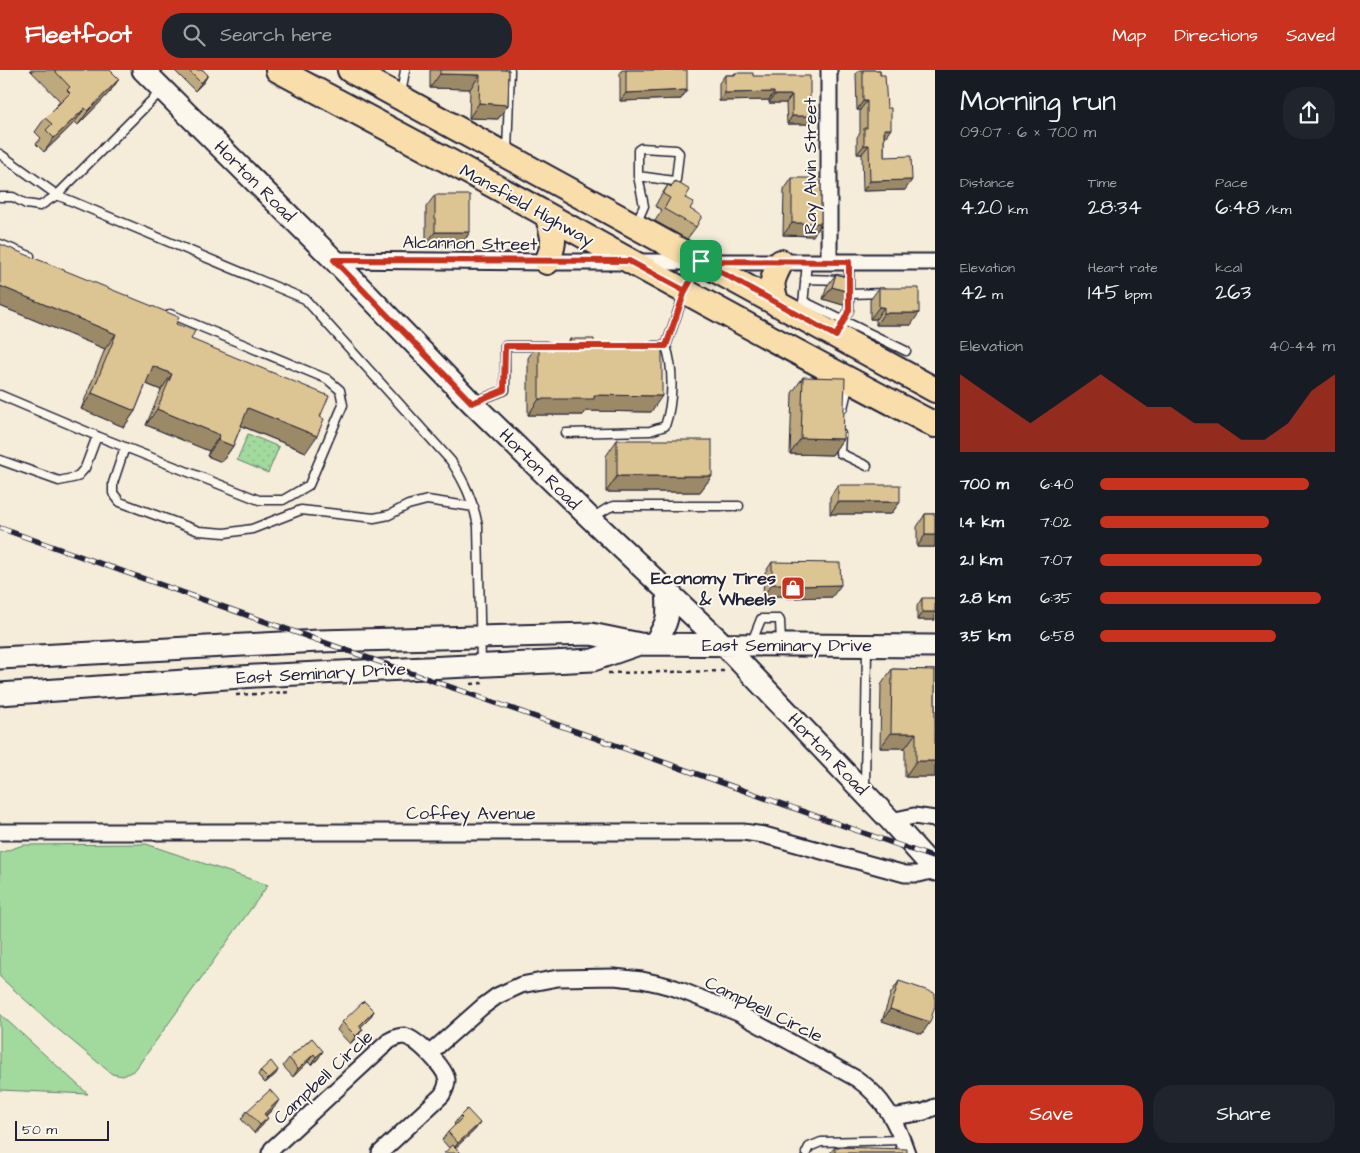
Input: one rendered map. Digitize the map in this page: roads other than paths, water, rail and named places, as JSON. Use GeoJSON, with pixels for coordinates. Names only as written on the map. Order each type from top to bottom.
{"type":"FeatureCollection","features":[{"type":"Feature","properties":{"kind":"main road","name":"Horton Road"},"geometry":{"type":"LineString","coordinates":[[143,70],[334,260],[472,403],[725,646],[892,821],[935,870]]}},
{"type":"Feature","properties":{"kind":"main road","name":"Mansfield Highway"},"geometry":{"type":"LineString","coordinates":[[278,70],[849,381],[935,425]]}},
{"type":"Feature","properties":{"kind":"main road","name":"Mansfield Highway"},"geometry":{"type":"LineString","coordinates":[[350,70],[777,304],[802,309],[839,328],[935,390]]}},
{"type":"Feature","properties":{"kind":"main road"},"geometry":{"type":"LineString","coordinates":[[547,215],[553,233],[553,247],[547,262]]}},
{"type":"Feature","properties":{"kind":"main road"},"geometry":{"type":"LineString","coordinates":[[777,304],[771,287],[773,276],[780,262]]}},
{"type":"Feature","properties":{"kind":"main road"},"geometry":{"type":"LineString","coordinates":[[647,644],[664,628],[669,616],[667,590]]}},
{"type":"Feature","properties":{"kind":"main road","name":"East Seminary Drive"},"geometry":{"type":"LineString","coordinates":[[0,658],[320,641],[591,634],[647,644],[935,646]]}},
{"type":"Feature","properties":{"kind":"main road","name":"East Seminary Drive"},"geometry":{"type":"LineString","coordinates":[[0,694],[255,676],[593,660],[647,644]]}},
{"type":"Feature","properties":{"kind":"main road"},"geometry":{"type":"LineString","coordinates":[[136,651],[139,684]]}},
{"type":"Feature","properties":{"kind":"street","name":"Ray Alvin Street"},"geometry":{"type":"LineString","coordinates":[[829,70],[829,262]]}},
{"type":"Feature","properties":{"kind":"street","name":"Alcannon Street"},"geometry":{"type":"LineString","coordinates":[[334,260],[935,262]]}},
{"type":"Feature","properties":{"kind":"street"},"geometry":{"type":"LineString","coordinates":[[892,821],[914,816],[935,819]]}},
{"type":"Feature","properties":{"kind":"street","name":"Coffey Avenue"},"geometry":{"type":"LineString","coordinates":[[0,832],[743,832],[764,835],[905,874],[919,874],[935,870]]}},
{"type":"Feature","properties":{"kind":"street","name":"Campbell Circle"},"geometry":{"type":"LineString","coordinates":[[430,1053],[482,1007],[497,996],[521,985],[543,980],[566,978],[614,977],[642,980],[675,988],[738,1013],[829,1063],[871,1090],[892,1117],[905,1146]]}},
{"type":"Feature","properties":{"kind":"street","name":"Campbell Circle"},"geometry":{"type":"LineString","coordinates":[[270,1153],[272,1149],[389,1041],[397,1037],[406,1036],[430,1053],[445,1075],[446,1088],[442,1095],[380,1153]]}},
{"type":"Feature","properties":{"kind":"street"},"geometry":{"type":"LineString","coordinates":[[892,1117],[924,1112],[935,1107]]}},
{"type":"Feature","properties":{"kind":"lane"},"geometry":{"type":"LineString","coordinates":[[401,97],[405,70]]}},
{"type":"Feature","properties":{"kind":"lane"},"geometry":{"type":"LineString","coordinates":[[506,155],[510,70]]}},
{"type":"Feature","properties":{"kind":"lane"},"geometry":{"type":"LineString","coordinates":[[0,197],[13,197],[26,204],[40,206],[57,195],[163,90]]}},
{"type":"Feature","properties":{"kind":"lane"},"geometry":{"type":"LineString","coordinates":[[635,226],[644,206],[638,176],[638,150],[641,148],[676,150],[679,153],[676,180],[638,176]]}},
{"type":"Feature","properties":{"kind":"lane"},"geometry":{"type":"LineString","coordinates":[[0,154],[57,195],[305,299],[451,461],[466,486],[474,507],[478,526],[481,666]]}},
{"type":"Feature","properties":{"kind":"lane"},"geometry":{"type":"LineString","coordinates":[[0,244],[39,260]]}},
{"type":"Feature","properties":{"kind":"lane"},"geometry":{"type":"LineString","coordinates":[[566,433],[650,431],[665,426],[670,412],[671,368],[671,360],[666,346],[685,291],[701,261]]}},
{"type":"Feature","properties":{"kind":"lane"},"geometry":{"type":"LineString","coordinates":[[802,309],[807,262]]}},
{"type":"Feature","properties":{"kind":"lane"},"geometry":{"type":"LineString","coordinates":[[849,262],[849,310],[839,328],[906,351]]}},
{"type":"Feature","properties":{"kind":"lane"},"geometry":{"type":"LineString","coordinates":[[805,279],[849,281]]}},
{"type":"Feature","properties":{"kind":"lane"},"geometry":{"type":"LineString","coordinates":[[849,294],[891,293]]}},
{"type":"Feature","properties":{"kind":"lane"},"geometry":{"type":"LineString","coordinates":[[0,395],[97,436],[259,500],[283,500],[309,485],[343,405],[340,390],[327,379],[165,312]]}},
{"type":"Feature","properties":{"kind":"lane"},"geometry":{"type":"LineString","coordinates":[[472,403],[504,390],[505,346],[554,346]]}},
{"type":"Feature","properties":{"kind":"lane"},"geometry":{"type":"LineString","coordinates":[[648,346],[666,346]]}},
{"type":"Feature","properties":{"kind":"lane"},"geometry":{"type":"LineString","coordinates":[[849,381],[844,402],[840,453],[868,466]]}},
{"type":"Feature","properties":{"kind":"lane"},"geometry":{"type":"LineString","coordinates":[[0,460],[59,481],[77,478],[86,468],[97,436]]}},
{"type":"Feature","properties":{"kind":"lane"},"geometry":{"type":"LineString","coordinates":[[125,447],[113,483],[113,493],[120,502],[199,532],[225,533],[252,529],[301,510],[374,518],[389,515],[408,505],[427,500],[474,507]]}},
{"type":"Feature","properties":{"kind":"lane"},"geometry":{"type":"LineString","coordinates":[[591,519],[614,506],[739,506]]}},
{"type":"Feature","properties":{"kind":"lane"},"geometry":{"type":"LineString","coordinates":[[865,793],[867,646]]}},
{"type":"Feature","properties":{"kind":"lane"},"geometry":{"type":"LineString","coordinates":[[806,1153],[809,1147],[821,1142],[905,1146]]}},
{"type":"Feature","properties":{"kind":"railway"},"geometry":{"type":"LineString","coordinates":[[0,528],[935,858]]}},
{"type":"Feature","properties":{"kind":"place","name":"Economy Tires & Wheels"},"geometry":{"type":"Point","coordinates":[793,588]}}]}
